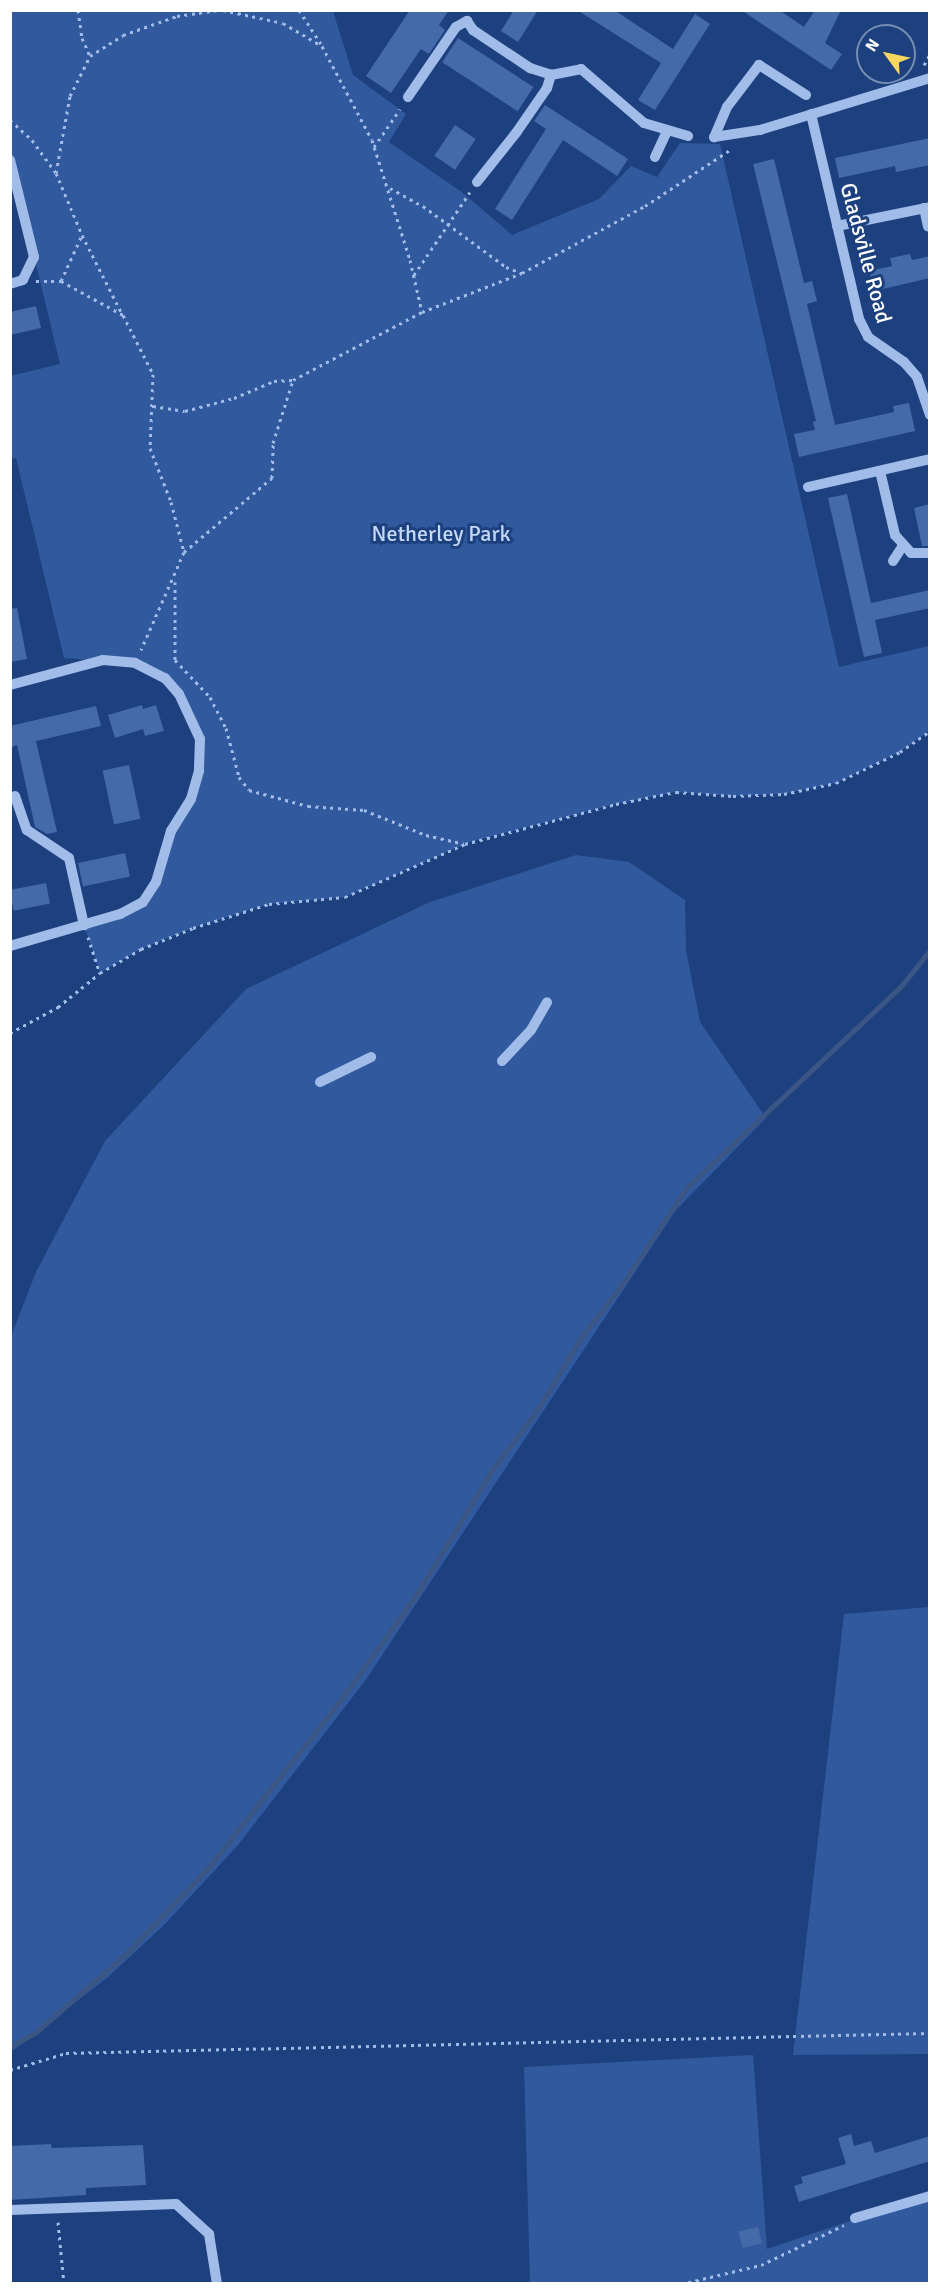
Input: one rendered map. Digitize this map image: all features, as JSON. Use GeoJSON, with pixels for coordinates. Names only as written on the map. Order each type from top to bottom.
{"type":"FeatureCollection","features":[{"type":"Feature","properties":{"kind":"street"},"geometry":{"type":"LineString","coordinates":[[408,97],[456,27],[467,16],[473,30],[530,68],[551,75],[581,69],[644,123],[687,136]]}},
{"type":"Feature","properties":{"kind":"street"},"geometry":{"type":"LineString","coordinates":[[806,95],[759,65],[727,107],[714,137],[760,130],[930,78]]}},
{"type":"Feature","properties":{"kind":"street"},"geometry":{"type":"LineString","coordinates":[[477,182],[516,133],[547,88],[551,75]]}},
{"type":"Feature","properties":{"kind":"street","name":"Gladsville Road"},"geometry":{"type":"LineString","coordinates":[[811,114],[859,319],[868,337],[904,362],[917,377],[930,415]]}},
{"type":"Feature","properties":{"kind":"street"},"geometry":{"type":"LineString","coordinates":[[655,157],[667,131]]}},
{"type":"Feature","properties":{"kind":"street"},"geometry":{"type":"LineString","coordinates":[[10,160],[34,257],[23,280],[10,284]]}},
{"type":"Feature","properties":{"kind":"street"},"geometry":{"type":"LineString","coordinates":[[837,226],[927,207],[928,227]]}},
{"type":"Feature","properties":{"kind":"street"},"geometry":{"type":"LineString","coordinates":[[808,487],[930,459]]}},
{"type":"Feature","properties":{"kind":"street"},"geometry":{"type":"LineString","coordinates":[[880,471],[895,535],[902,547],[911,553],[930,553]]}},
{"type":"Feature","properties":{"kind":"street"},"geometry":{"type":"LineString","coordinates":[[893,561],[902,547]]}},
{"type":"Feature","properties":{"kind":"street"},"geometry":{"type":"LineString","coordinates":[[10,685],[103,660],[135,663],[165,678],[191,713],[200,739],[199,771],[191,800],[171,831],[156,882],[142,902],[120,914],[10,946]]}},
{"type":"Feature","properties":{"kind":"street"},"geometry":{"type":"LineString","coordinates":[[15,796],[27,830],[69,858],[84,925]]}},
{"type":"Feature","properties":{"kind":"street"},"geometry":{"type":"LineString","coordinates":[[502,1061],[531,1030],[547,1002]]}},
{"type":"Feature","properties":{"kind":"street"},"geometry":{"type":"LineString","coordinates":[[320,1082],[371,1057]]}},
{"type":"Feature","properties":{"kind":"street"},"geometry":{"type":"LineString","coordinates":[[855,2218],[930,2196]]}},
{"type":"Feature","properties":{"kind":"street"},"geometry":{"type":"LineString","coordinates":[[10,2210],[176,2204],[209,2234],[217,2283]]}},
{"type":"Feature","properties":{"kind":"path"},"geometry":{"type":"LineString","coordinates":[[78,10],[82,38],[90,56]]}},
{"type":"Feature","properties":{"kind":"path"},"geometry":{"type":"LineString","coordinates":[[56,173],[70,96],[90,56],[123,35],[177,16],[221,10],[283,23],[322,46]]}},
{"type":"Feature","properties":{"kind":"path"},"geometry":{"type":"LineString","coordinates":[[299,10],[349,90],[374,147],[414,275],[422,312]]}},
{"type":"Feature","properties":{"kind":"path"},"geometry":{"type":"LineString","coordinates":[[374,147],[408,97]]}},
{"type":"Feature","properties":{"kind":"path"},"geometry":{"type":"LineString","coordinates":[[10,120],[32,140],[56,173],[82,235],[153,374],[150,448],[171,502],[184,552]]}},
{"type":"Feature","properties":{"kind":"path"},"geometry":{"type":"LineString","coordinates":[[153,406],[185,411],[234,398],[274,381],[293,380],[422,312],[522,273],[645,206],[734,147]]}},
{"type":"Feature","properties":{"kind":"path"},"geometry":{"type":"LineString","coordinates":[[414,275],[438,244],[447,223],[477,182]]}},
{"type":"Feature","properties":{"kind":"path"},"geometry":{"type":"LineString","coordinates":[[388,188],[447,223],[506,267],[522,273]]}},
{"type":"Feature","properties":{"kind":"path"},"geometry":{"type":"LineString","coordinates":[[61,281],[82,235]]}},
{"type":"Feature","properties":{"kind":"path"},"geometry":{"type":"LineString","coordinates":[[23,280],[61,281],[123,315]]}},
{"type":"Feature","properties":{"kind":"path"},"geometry":{"type":"LineString","coordinates":[[135,663],[175,580],[184,552],[272,478],[273,443],[293,380]]}},
{"type":"Feature","properties":{"kind":"path"},"geometry":{"type":"LineString","coordinates":[[175,580],[175,660],[210,697],[226,728],[239,777],[249,790],[308,806],[364,810],[426,835],[465,844]]}},
{"type":"Feature","properties":{"kind":"path"},"geometry":{"type":"LineString","coordinates":[[10,1033],[58,1007],[100,973],[141,950],[193,928],[269,904],[345,897],[465,844],[676,792],[733,796],[784,794],[836,783],[900,752],[930,731]]}},
{"type":"Feature","properties":{"kind":"path"},"geometry":{"type":"LineString","coordinates":[[84,925],[100,973]]}},
{"type":"Feature","properties":{"kind":"path"},"geometry":{"type":"LineString","coordinates":[[10,2070],[66,2053],[930,2033]]}},
{"type":"Feature","properties":{"kind":"path"},"geometry":{"type":"LineString","coordinates":[[57,2209],[64,2283]]}},
{"type":"Feature","properties":{"kind":"path"},"geometry":{"type":"LineString","coordinates":[[681,2283],[761,2265],[855,2218]]}},
{"type":"Feature","properties":{"kind":"green space","name":"Netherley Park"},"geometry":{"type":"Polygon","coordinates":[[[11,11],[333,11],[353,75],[406,114],[389,142],[463,193],[512,235],[599,199],[631,166],[657,177],[680,143],[720,144],[839,667],[929,646],[929,731],[900,752],[836,783],[784,794],[733,796],[676,792],[616,804],[470,842],[345,897],[269,904],[193,928],[141,949],[100,973],[84,925],[142,902],[156,882],[161,855],[191,799],[200,739],[179,694],[135,663],[64,658],[16,458],[11,459],[10,376],[60,364],[11,160],[11,11]]]}},
{"type":"Feature","properties":{"kind":"green space"},"geometry":{"type":"Polygon","coordinates":[[[576,855],[629,862],[685,900],[686,950],[700,1022],[766,1118],[676,1210],[365,1681],[238,1845],[165,1924],[108,1977],[11,2052],[10,1339],[36,1272],[105,1141],[246,989],[430,902],[576,855]]]}},
{"type":"Feature","properties":{"kind":"green space"},"geometry":{"type":"Polygon","coordinates":[[[929,1607],[929,2054],[793,2055],[844,1614],[929,1607]]]}},
{"type":"Feature","properties":{"kind":"green space"},"geometry":{"type":"Polygon","coordinates":[[[753,2055],[767,2249],[929,2194],[929,2283],[530,2283],[524,2067],[753,2055]]]}},
{"type":"Feature","properties":{"kind":"building"},"geometry":{"type":"Polygon","coordinates":[[[410,10],[449,10],[439,25],[445,30],[429,54],[421,49],[391,93],[366,76],[410,10]]]}},
{"type":"Feature","properties":{"kind":"building"},"geometry":{"type":"Polygon","coordinates":[[[514,10],[538,10],[518,42],[501,31],[514,10]]]}},
{"type":"Feature","properties":{"kind":"building"},"geometry":{"type":"Polygon","coordinates":[[[577,10],[614,10],[673,49],[695,14],[710,24],[655,110],[638,100],[661,63],[577,10]]]}},
{"type":"Feature","properties":{"kind":"building"},"geometry":{"type":"Polygon","coordinates":[[[741,10],[779,10],[804,27],[815,10],[841,10],[825,43],[842,54],[831,70],[741,10]]]}},
{"type":"Feature","properties":{"kind":"building"},"geometry":{"type":"Polygon","coordinates":[[[458,38],[533,87],[518,111],[442,62],[458,38]]]}},
{"type":"Feature","properties":{"kind":"building"},"geometry":{"type":"Polygon","coordinates":[[[545,105],[628,159],[617,176],[563,140],[512,220],[495,209],[546,129],[534,121],[545,105]]]}},
{"type":"Feature","properties":{"kind":"building"},"geometry":{"type":"Polygon","coordinates":[[[455,125],[476,139],[455,170],[434,156],[455,125]]]}},
{"type":"Feature","properties":{"kind":"building"},"geometry":{"type":"Polygon","coordinates":[[[930,138],[930,165],[896,172],[895,166],[839,178],[835,158],[930,138]]]}},
{"type":"Feature","properties":{"kind":"building"},"geometry":{"type":"Polygon","coordinates":[[[774,159],[804,283],[812,281],[817,301],[807,304],[835,425],[894,412],[893,406],[909,403],[915,431],[799,457],[794,434],[815,430],[813,422],[816,421],[753,164],[774,159]]]}},
{"type":"Feature","properties":{"kind":"building"},"geometry":{"type":"Polygon","coordinates":[[[910,254],[912,260],[930,256],[930,278],[874,291],[869,271],[892,266],[890,258],[910,254]]]}},
{"type":"Feature","properties":{"kind":"building"},"geometry":{"type":"Polygon","coordinates":[[[36,306],[41,328],[10,335],[10,312],[36,306]]]}},
{"type":"Feature","properties":{"kind":"building"},"geometry":{"type":"Polygon","coordinates":[[[847,494],[871,603],[930,590],[930,608],[875,620],[882,653],[864,657],[828,498],[847,494]]]}},
{"type":"Feature","properties":{"kind":"building"},"geometry":{"type":"Polygon","coordinates":[[[930,504],[930,546],[922,546],[914,508],[930,504]]]}},
{"type":"Feature","properties":{"kind":"building"},"geometry":{"type":"Polygon","coordinates":[[[17,608],[27,659],[10,662],[10,609],[17,608]]]}},
{"type":"Feature","properties":{"kind":"building"},"geometry":{"type":"Polygon","coordinates":[[[142,705],[143,709],[156,705],[164,731],[145,736],[143,729],[115,738],[108,715],[142,705]]]}},
{"type":"Feature","properties":{"kind":"building"},"geometry":{"type":"Polygon","coordinates":[[[96,706],[101,726],[36,741],[57,832],[47,834],[35,827],[17,745],[12,747],[10,726],[96,706]]]}},
{"type":"Feature","properties":{"kind":"building"},"geometry":{"type":"Polygon","coordinates":[[[129,765],[140,819],[114,824],[103,771],[129,765]]]}},
{"type":"Feature","properties":{"kind":"building"},"geometry":{"type":"Polygon","coordinates":[[[125,853],[130,876],[83,886],[78,863],[125,853]]]}},
{"type":"Feature","properties":{"kind":"building"},"geometry":{"type":"Polygon","coordinates":[[[46,883],[50,904],[14,911],[10,890],[46,883]]]}},
{"type":"Feature","properties":{"kind":"building"},"geometry":{"type":"Polygon","coordinates":[[[851,2134],[854,2146],[871,2141],[875,2153],[930,2136],[930,2161],[799,2202],[794,2186],[803,2183],[801,2177],[846,2164],[838,2138],[851,2134]]]}},
{"type":"Feature","properties":{"kind":"building"},"geometry":{"type":"Polygon","coordinates":[[[51,2144],[52,2148],[143,2145],[146,2185],[86,2188],[86,2195],[10,2200],[10,2146],[51,2144]]]}},
{"type":"Feature","properties":{"kind":"building"},"geometry":{"type":"Polygon","coordinates":[[[758,2227],[762,2244],[742,2248],[739,2231],[758,2227]]]}},
{"type":"Feature","properties":{"kind":"waterway"},"geometry":{"type":"LineString","coordinates":[[10,2047],[36,2032],[125,1955],[207,1869],[342,1698],[416,1595],[492,1470],[537,1410],[582,1336],[623,1283],[686,1188],[902,985],[930,950]]}}]}
